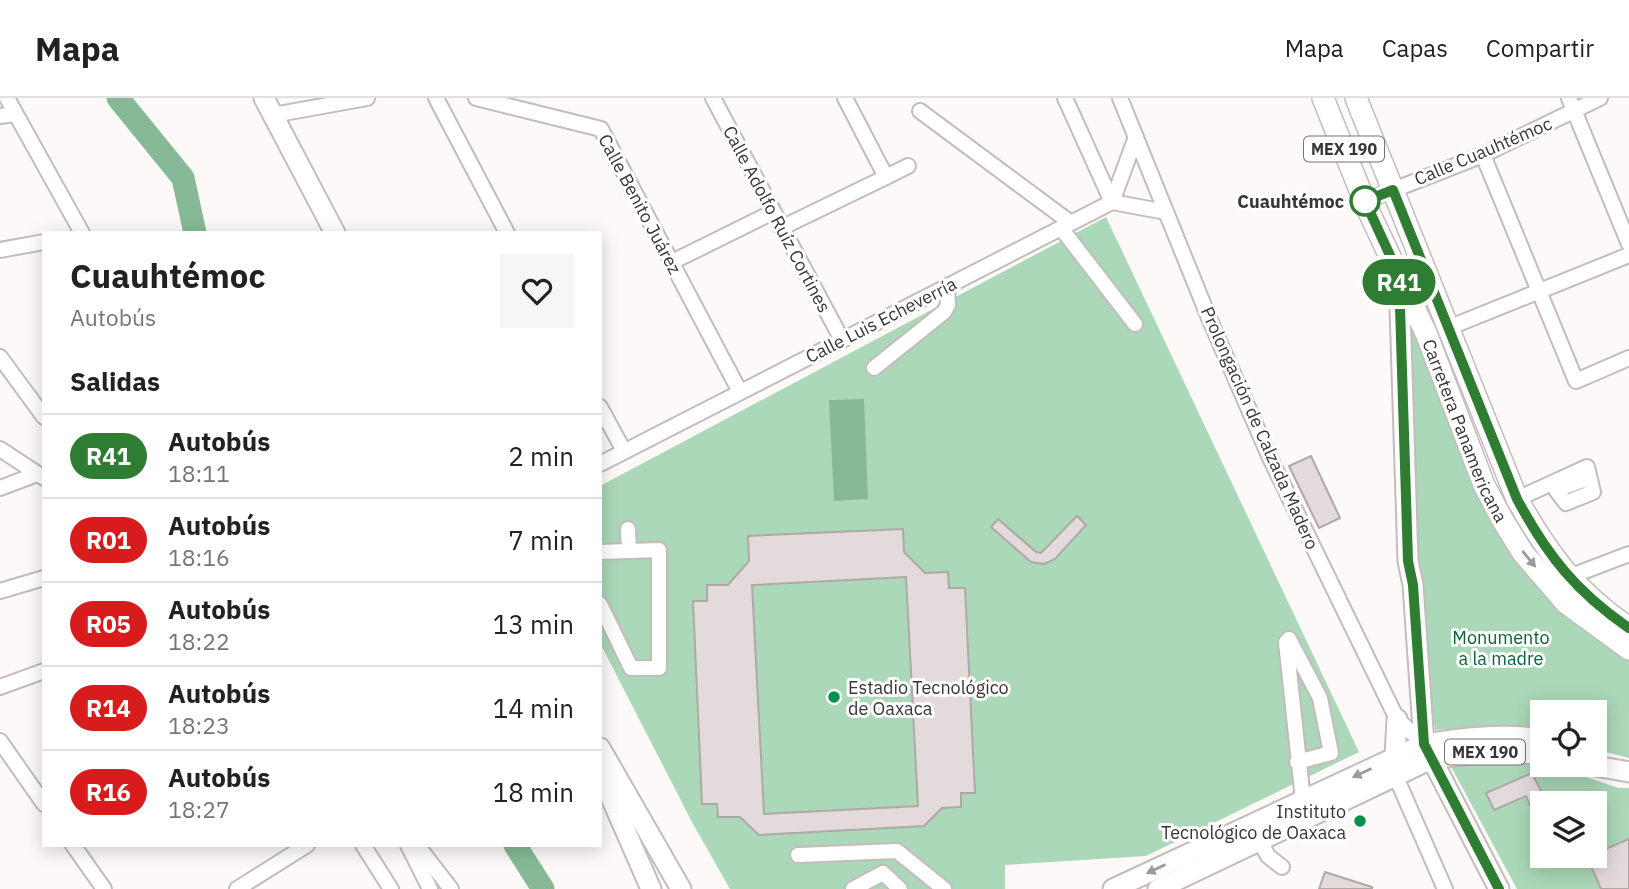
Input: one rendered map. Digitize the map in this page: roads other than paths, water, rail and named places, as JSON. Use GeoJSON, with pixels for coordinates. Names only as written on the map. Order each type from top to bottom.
{"type":"FeatureCollection","features":[{"type":"Feature","properties":{"kind":"highway","name":"Carretera Panamericana"},"geometry":{"type":"LineString","coordinates":[[1323,98],[1365,201],[1426,333],[1484,485],[1502,519],[1523,553],[1566,603],[1629,649]]}},
{"type":"Feature","properties":{"kind":"highway","name":"Carretera Panamericana"},"geometry":{"type":"LineString","coordinates":[[1362,100],[1393,190],[1517,499],[1541,543],[1569,577],[1599,607],[1629,628]]}},
{"type":"Feature","properties":{"kind":"main road"},"geometry":{"type":"LineString","coordinates":[[269,106],[334,231]]}},
{"type":"Feature","properties":{"kind":"main road","name":"MEX 190"},"geometry":{"type":"LineString","coordinates":[[1399,275],[1404,496],[1427,751]]}},
{"type":"Feature","properties":{"kind":"main road"},"geometry":{"type":"LineString","coordinates":[[1396,767],[1397,719]]}},
{"type":"Feature","properties":{"kind":"main road","name":"MEX 190"},"geometry":{"type":"LineString","coordinates":[[1113,889],[1207,855],[1259,841],[1427,751],[1472,738],[1530,737]]}},
{"type":"Feature","properties":{"kind":"main road"},"geometry":{"type":"LineString","coordinates":[[602,751],[681,889]]}},
{"type":"Feature","properties":{"kind":"main road"},"geometry":{"type":"LineString","coordinates":[[1427,751],[1499,889]]}},
{"type":"Feature","properties":{"kind":"main road","name":"MEX 190"},"geometry":{"type":"LineString","coordinates":[[1427,751],[1530,754]]}},
{"type":"Feature","properties":{"kind":"main road"},"geometry":{"type":"LineString","coordinates":[[1607,756],[1629,761]]}},
{"type":"Feature","properties":{"kind":"main road","name":"MEX 190"},"geometry":{"type":"LineString","coordinates":[[1158,889],[1207,855],[1303,800],[1396,767]]}},
{"type":"Feature","properties":{"kind":"main road"},"geometry":{"type":"LineString","coordinates":[[1607,768],[1629,772]]}},
{"type":"Feature","properties":{"kind":"main road"},"geometry":{"type":"LineString","coordinates":[[602,771],[651,889]]}},
{"type":"Feature","properties":{"kind":"street"},"geometry":{"type":"LineString","coordinates":[[7,98],[8,115],[81,231]]}},
{"type":"Feature","properties":{"kind":"street"},"geometry":{"type":"LineString","coordinates":[[269,106],[367,98]]}},
{"type":"Feature","properties":{"kind":"street"},"geometry":{"type":"LineString","coordinates":[[436,98],[506,231]]}},
{"type":"Feature","properties":{"kind":"street","name":"Calle Benito Juárez"},"geometry":{"type":"LineString","coordinates":[[476,98],[601,129],[740,392]]}},
{"type":"Feature","properties":{"kind":"street","name":"Calle Adolfo Ruíz Cortines"},"geometry":{"type":"LineString","coordinates":[[713,98],[842,340]]}},
{"type":"Feature","properties":{"kind":"street"},"geometry":{"type":"LineString","coordinates":[[845,98],[886,177]]}},
{"type":"Feature","properties":{"kind":"street"},"geometry":{"type":"LineString","coordinates":[[1065,98],[1112,202]]}},
{"type":"Feature","properties":{"kind":"street","name":"Prolongación de Calzada Madero"},"geometry":{"type":"LineString","coordinates":[[1120,98],[1270,458],[1397,719],[1427,751]]}},
{"type":"Feature","properties":{"kind":"street","name":"Calle Cuauhtémoc"},"geometry":{"type":"LineString","coordinates":[[1365,201],[1483,155],[1572,104],[1600,98]]}},
{"type":"Feature","properties":{"kind":"street"},"geometry":{"type":"LineString","coordinates":[[1572,104],[1629,244]]}},
{"type":"Feature","properties":{"kind":"street"},"geometry":{"type":"LineString","coordinates":[[920,111],[1066,225],[1135,324]]}},
{"type":"Feature","properties":{"kind":"street"},"geometry":{"type":"LineString","coordinates":[[1112,202],[1136,137]]}},
{"type":"Feature","properties":{"kind":"street"},"geometry":{"type":"LineString","coordinates":[[1483,155],[1576,381],[1629,358]]}},
{"type":"Feature","properties":{"kind":"street"},"geometry":{"type":"LineString","coordinates":[[781,228],[908,166]]}},
{"type":"Feature","properties":{"kind":"street"},"geometry":{"type":"LineString","coordinates":[[1112,202],[1166,212]]}},
{"type":"Feature","properties":{"kind":"street","name":"Calle Luis Echeverría"},"geometry":{"type":"LineString","coordinates":[[602,463],[1112,202]]}},
{"type":"Feature","properties":{"kind":"street"},"geometry":{"type":"LineString","coordinates":[[672,262],[773,212]]}},
{"type":"Feature","properties":{"kind":"street"},"geometry":{"type":"LineString","coordinates":[[0,250],[42,242]]}},
{"type":"Feature","properties":{"kind":"street"},"geometry":{"type":"LineString","coordinates":[[1448,328],[1629,255]]}},
{"type":"Feature","properties":{"kind":"street"},"geometry":{"type":"LineString","coordinates":[[874,368],[944,312],[948,306],[947,286]]}},
{"type":"Feature","properties":{"kind":"street"},"geometry":{"type":"LineString","coordinates":[[0,357],[42,414]]}},
{"type":"Feature","properties":{"kind":"street"},"geometry":{"type":"LineString","coordinates":[[602,411],[624,451]]}},
{"type":"Feature","properties":{"kind":"street"},"geometry":{"type":"LineString","coordinates":[[0,449],[41,476]]}},
{"type":"Feature","properties":{"kind":"street"},"geometry":{"type":"LineString","coordinates":[[1517,499],[1541,491],[1587,467],[1589,478]]}},
{"type":"Feature","properties":{"kind":"street"},"geometry":{"type":"LineString","coordinates":[[0,488],[41,476]]}},
{"type":"Feature","properties":{"kind":"street"},"geometry":{"type":"LineString","coordinates":[[628,528],[629,551]]}},
{"type":"Feature","properties":{"kind":"street"},"geometry":{"type":"LineString","coordinates":[[602,552],[659,550],[659,668],[631,668],[602,608]]}},
{"type":"Feature","properties":{"kind":"street"},"geometry":{"type":"LineString","coordinates":[[1569,577],[1629,554]]}},
{"type":"Feature","properties":{"kind":"street"},"geometry":{"type":"LineString","coordinates":[[0,591],[42,579]]}},
{"type":"Feature","properties":{"kind":"street"},"geometry":{"type":"LineString","coordinates":[[1297,762],[1331,753],[1320,698],[1289,639],[1286,642],[1297,762],[1303,800]]}},
{"type":"Feature","properties":{"kind":"street"},"geometry":{"type":"LineString","coordinates":[[0,687],[42,672]]}},
{"type":"Feature","properties":{"kind":"street"},"geometry":{"type":"LineString","coordinates":[[0,741],[42,801]]}},
{"type":"Feature","properties":{"kind":"street"},"geometry":{"type":"LineString","coordinates":[[1396,767],[1446,889]]}},
{"type":"Feature","properties":{"kind":"street"},"geometry":{"type":"LineString","coordinates":[[1259,841],[1268,856],[1282,867]]}},
{"type":"Feature","properties":{"kind":"street"},"geometry":{"type":"LineString","coordinates":[[74,847],[104,889]]}},
{"type":"Feature","properties":{"kind":"street"},"geometry":{"type":"LineString","coordinates":[[237,889],[304,847]]}},
{"type":"Feature","properties":{"kind":"street"},"geometry":{"type":"LineString","coordinates":[[364,847],[391,889]]}},
{"type":"Feature","properties":{"kind":"street"},"geometry":{"type":"LineString","coordinates":[[409,847],[430,889]]}},
{"type":"Feature","properties":{"kind":"street"},"geometry":{"type":"LineString","coordinates":[[419,847],[451,889]]}},
{"type":"Feature","properties":{"kind":"street"},"geometry":{"type":"LineString","coordinates":[[798,855],[897,851],[944,889]]}},
{"type":"Feature","properties":{"kind":"street"},"geometry":{"type":"LineString","coordinates":[[852,889],[883,873],[901,889]]}},
{"type":"Feature","properties":{"kind":"waterway"},"geometry":{"type":"LineString","coordinates":[[118,98],[183,178],[195,231]]}},
{"type":"Feature","properties":{"kind":"waterway"},"geometry":{"type":"LineString","coordinates":[[516,847],[543,889]]}},
{"type":"Feature","properties":{"kind":"place","name":"Cuauhtémoc"},"geometry":{"type":"Point","coordinates":[1365,201]}},
{"type":"Feature","properties":{"kind":"place","name":"Estadio Tecnológico de Oaxaca"},"geometry":{"type":"Point","coordinates":[834,697]}},
{"type":"Feature","properties":{"kind":"place","name":"Instituto Tecnológico de Oaxaca"},"geometry":{"type":"Point","coordinates":[1360,821]}},
{"type":"Feature","properties":{"kind":"park label","name":"Monumento a la madre"},"geometry":{"type":"Point","coordinates":[1501,647]}}]}
